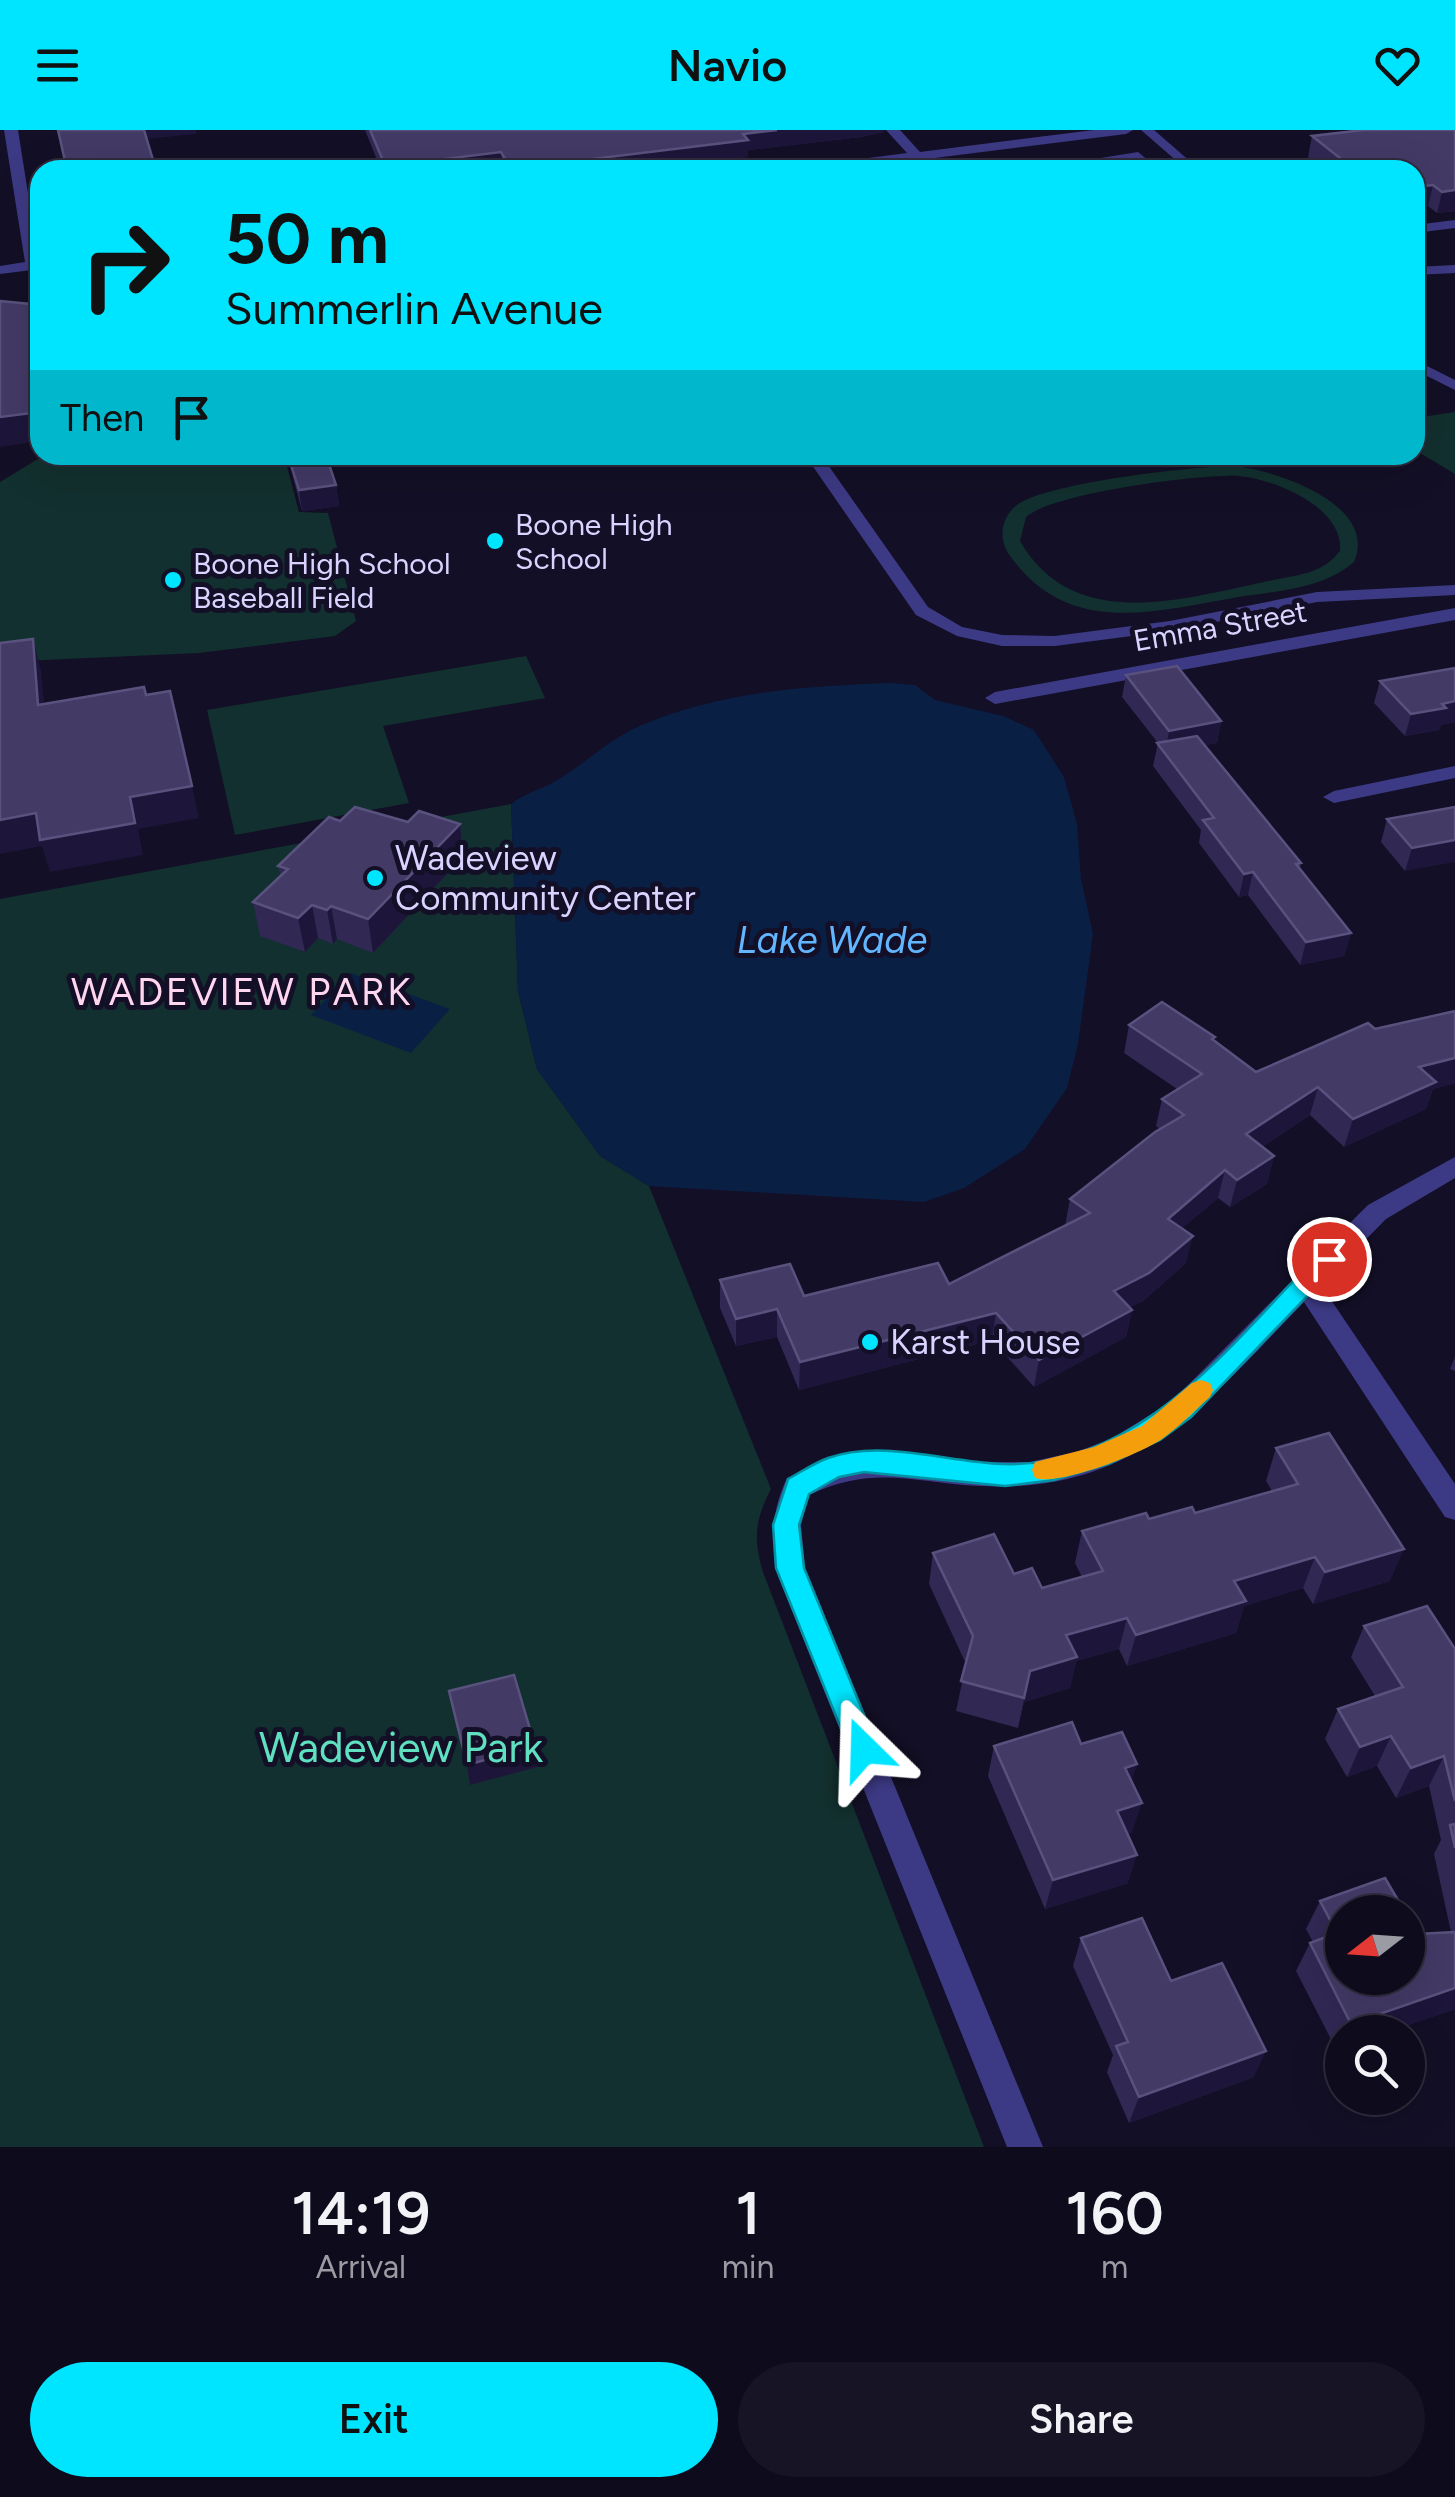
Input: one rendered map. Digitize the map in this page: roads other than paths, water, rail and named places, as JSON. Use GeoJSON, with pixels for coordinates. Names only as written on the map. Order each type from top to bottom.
{"type":"FeatureCollection","features":[{"type":"Feature","properties":{"kind":"street"},"geometry":{"type":"LineString","coordinates":[[892,130],[916,156]]}},
{"type":"Feature","properties":{"kind":"street"},"geometry":{"type":"LineString","coordinates":[[885,160],[1047,135],[1126,130]]}},
{"type":"Feature","properties":{"kind":"street"},"geometry":{"type":"LineString","coordinates":[[10,136],[30,232]]}},
{"type":"Feature","properties":{"kind":"street"},"geometry":{"type":"LineString","coordinates":[[1425,228],[1455,224]]}},
{"type":"Feature","properties":{"kind":"street"},"geometry":{"type":"LineString","coordinates":[[0,270],[30,266]]}},
{"type":"Feature","properties":{"kind":"street","name":"Emma Street"},"geometry":{"type":"LineString","coordinates":[[995,698],[1455,614]]}},
{"type":"Feature","properties":{"kind":"street"},"geometry":{"type":"LineString","coordinates":[[1334,797],[1455,772]]}},
{"type":"Feature","properties":{"kind":"street"},"geometry":{"type":"LineString","coordinates":[[1025,2147],[790,1568],[786,1525],[797,1487],[833,1467],[864,1461],[1005,1476],[1054,1469],[1099,1456],[1151,1433],[1182,1410],[1377,1212],[1455,1166]]}},
{"type":"Feature","properties":{"kind":"street"},"geometry":{"type":"LineString","coordinates":[[1305,1282],[1455,1508]]}},
{"type":"Feature","properties":{"kind":"lane"},"geometry":{"type":"LineString","coordinates":[[1147,130],[1182,160]]}},
{"type":"Feature","properties":{"kind":"lane"},"geometry":{"type":"LineString","coordinates":[[1108,160],[1138,156],[1143,160]]}},
{"type":"Feature","properties":{"kind":"lane"},"geometry":{"type":"LineString","coordinates":[[1425,270],[1455,269]]}},
{"type":"Feature","properties":{"kind":"lane"},"geometry":{"type":"LineString","coordinates":[[1425,370],[1455,386]]}},
{"type":"Feature","properties":{"kind":"lane"},"geometry":{"type":"LineString","coordinates":[[820,465],[922,612],[937,625],[963,636],[1100,638],[1320,597],[1455,590]]}},
{"type":"Feature","properties":{"kind":"water","name":"Lake Wade"},"geometry":{"type":"Polygon","coordinates":[[[891,683],[915,685],[935,700],[1003,716],[1034,730],[1064,777],[1077,824],[1081,879],[1093,934],[1078,1044],[1067,1088],[1025,1149],[964,1188],[924,1202],[649,1186],[600,1156],[537,1069],[518,991],[511,804],[547,786],[630,731],[672,714],[765,692],[891,683]]]}},
{"type":"Feature","properties":{"kind":"water"},"geometry":{"type":"Polygon","coordinates":[[[351,973],[450,1009],[411,1053],[311,1015],[351,973]]]}},
{"type":"Feature","properties":{"kind":"place","name":"Boone High School"},"geometry":{"type":"Point","coordinates":[495,541]}},
{"type":"Feature","properties":{"kind":"place","name":"Boone High School Baseball Field"},"geometry":{"type":"Point","coordinates":[173,580]}},
{"type":"Feature","properties":{"kind":"place","name":"Wadeview Community Center"},"geometry":{"type":"Point","coordinates":[375,878]}},
{"type":"Feature","properties":{"kind":"place","name":"Karst House"},"geometry":{"type":"Point","coordinates":[870,1342]}},
{"type":"Feature","properties":{"kind":"district","name":"WADEVIEW PARK"},"geometry":{"type":"Point","coordinates":[242,992]}},
{"type":"Feature","properties":{"kind":"park label","name":"Wadeview Park"},"geometry":{"type":"Point","coordinates":[401,1747]}}]}
